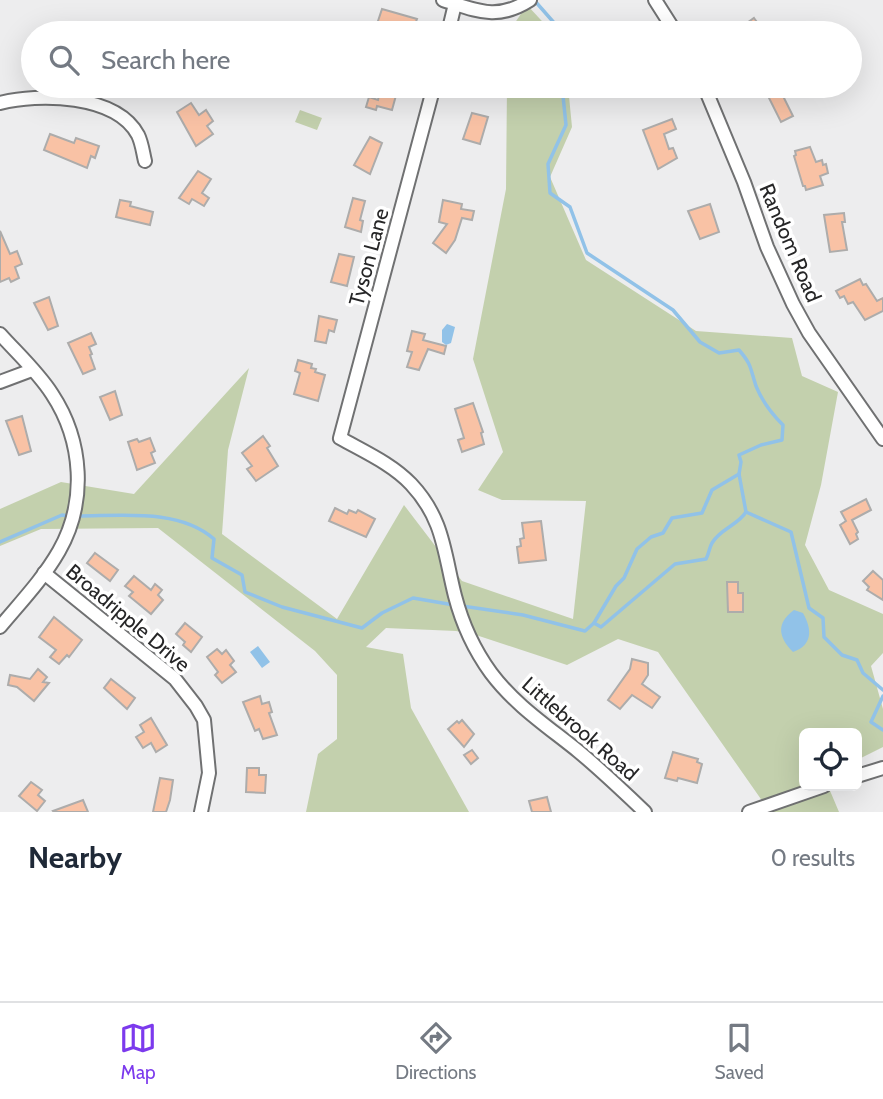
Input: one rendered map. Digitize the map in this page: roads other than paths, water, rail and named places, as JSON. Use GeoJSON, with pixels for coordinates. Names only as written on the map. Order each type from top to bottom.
{"type":"FeatureCollection","features":[{"type":"Feature","properties":{"kind":"street"},"geometry":{"type":"LineString","coordinates":[[655,0],[668,21]]}},
{"type":"Feature","properties":{"kind":"street"},"geometry":{"type":"LineString","coordinates":[[448,21],[449,2],[484,13],[516,9],[529,1]]}},
{"type":"Feature","properties":{"kind":"street"},"geometry":{"type":"LineString","coordinates":[[0,103],[36,98]]}},
{"type":"Feature","properties":{"kind":"street"},"geometry":{"type":"LineString","coordinates":[[60,98],[97,106],[113,113],[137,132],[145,161]]}},
{"type":"Feature","properties":{"kind":"street","name":"Tyson Lane"},"geometry":{"type":"LineString","coordinates":[[340,438],[431,98]]}},
{"type":"Feature","properties":{"kind":"street","name":"Random Road"},"geometry":{"type":"LineString","coordinates":[[709,98],[744,182],[767,247],[793,304],[809,333],[883,439]]}},
{"type":"Feature","properties":{"kind":"street"},"geometry":{"type":"LineString","coordinates":[[0,334],[60,407],[74,443],[78,482],[77,501],[59,552],[0,627]]}},
{"type":"Feature","properties":{"kind":"street"},"geometry":{"type":"LineString","coordinates":[[0,382],[32,370]]}},
{"type":"Feature","properties":{"kind":"street","name":"Littlebrook Road"},"geometry":{"type":"LineString","coordinates":[[340,438],[399,473],[422,497],[440,528],[460,612],[477,650],[507,693],[610,779],[645,812]]}},
{"type":"Feature","properties":{"kind":"street","name":"Broadripple Drive"},"geometry":{"type":"LineString","coordinates":[[44,573],[175,679],[196,706],[204,720],[209,773],[201,812]]}},
{"type":"Feature","properties":{"kind":"street"},"geometry":{"type":"LineString","coordinates":[[862,774],[883,768]]}},
{"type":"Feature","properties":{"kind":"street"},"geometry":{"type":"LineString","coordinates":[[749,812],[810,791]]}},
{"type":"Feature","properties":{"kind":"water"},"geometry":{"type":"Polygon","coordinates":[[[447,324],[455,327],[451,343],[446,345],[442,342],[442,330],[447,324]]]}},
{"type":"Feature","properties":{"kind":"water"},"geometry":{"type":"Polygon","coordinates":[[[794,610],[803,613],[809,636],[800,649],[793,652],[784,641],[781,630],[784,620],[794,610]]]}},
{"type":"Feature","properties":{"kind":"water"},"geometry":{"type":"Polygon","coordinates":[[[258,646],[270,662],[262,668],[250,652],[258,646]]]}},
{"type":"Feature","properties":{"kind":"waterway"},"geometry":{"type":"LineString","coordinates":[[535,1],[552,21]]}},
{"type":"Feature","properties":{"kind":"waterway"},"geometry":{"type":"LineString","coordinates":[[563,98],[566,125],[548,164],[550,193],[570,207],[587,253],[673,310],[700,342],[719,353],[739,350],[746,359],[761,397],[783,425],[782,440],[761,445],[739,455],[739,474],[746,512],[791,532],[809,608],[823,618],[824,637],[842,655],[857,660],[863,673],[883,690]]}},
{"type":"Feature","properties":{"kind":"waterway"},"geometry":{"type":"LineString","coordinates":[[594,623],[616,586],[624,578],[637,549],[651,537],[663,533],[672,518],[702,513],[712,490],[739,474]]}},
{"type":"Feature","properties":{"kind":"waterway"},"geometry":{"type":"LineString","coordinates":[[462,606],[523,615],[585,631],[594,623],[601,627],[675,564],[706,559],[715,538],[746,512]]}},
{"type":"Feature","properties":{"kind":"waterway"},"geometry":{"type":"LineString","coordinates":[[0,542],[62,515],[69,516]]}},
{"type":"Feature","properties":{"kind":"waterway"},"geometry":{"type":"LineString","coordinates":[[77,516],[149,516],[184,522],[214,539],[212,558],[242,575],[245,592],[282,607],[362,628],[382,613],[413,598],[454,605]]}},
{"type":"Feature","properties":{"kind":"waterway"},"geometry":{"type":"LineString","coordinates":[[883,696],[871,722],[883,730]]}}]}
